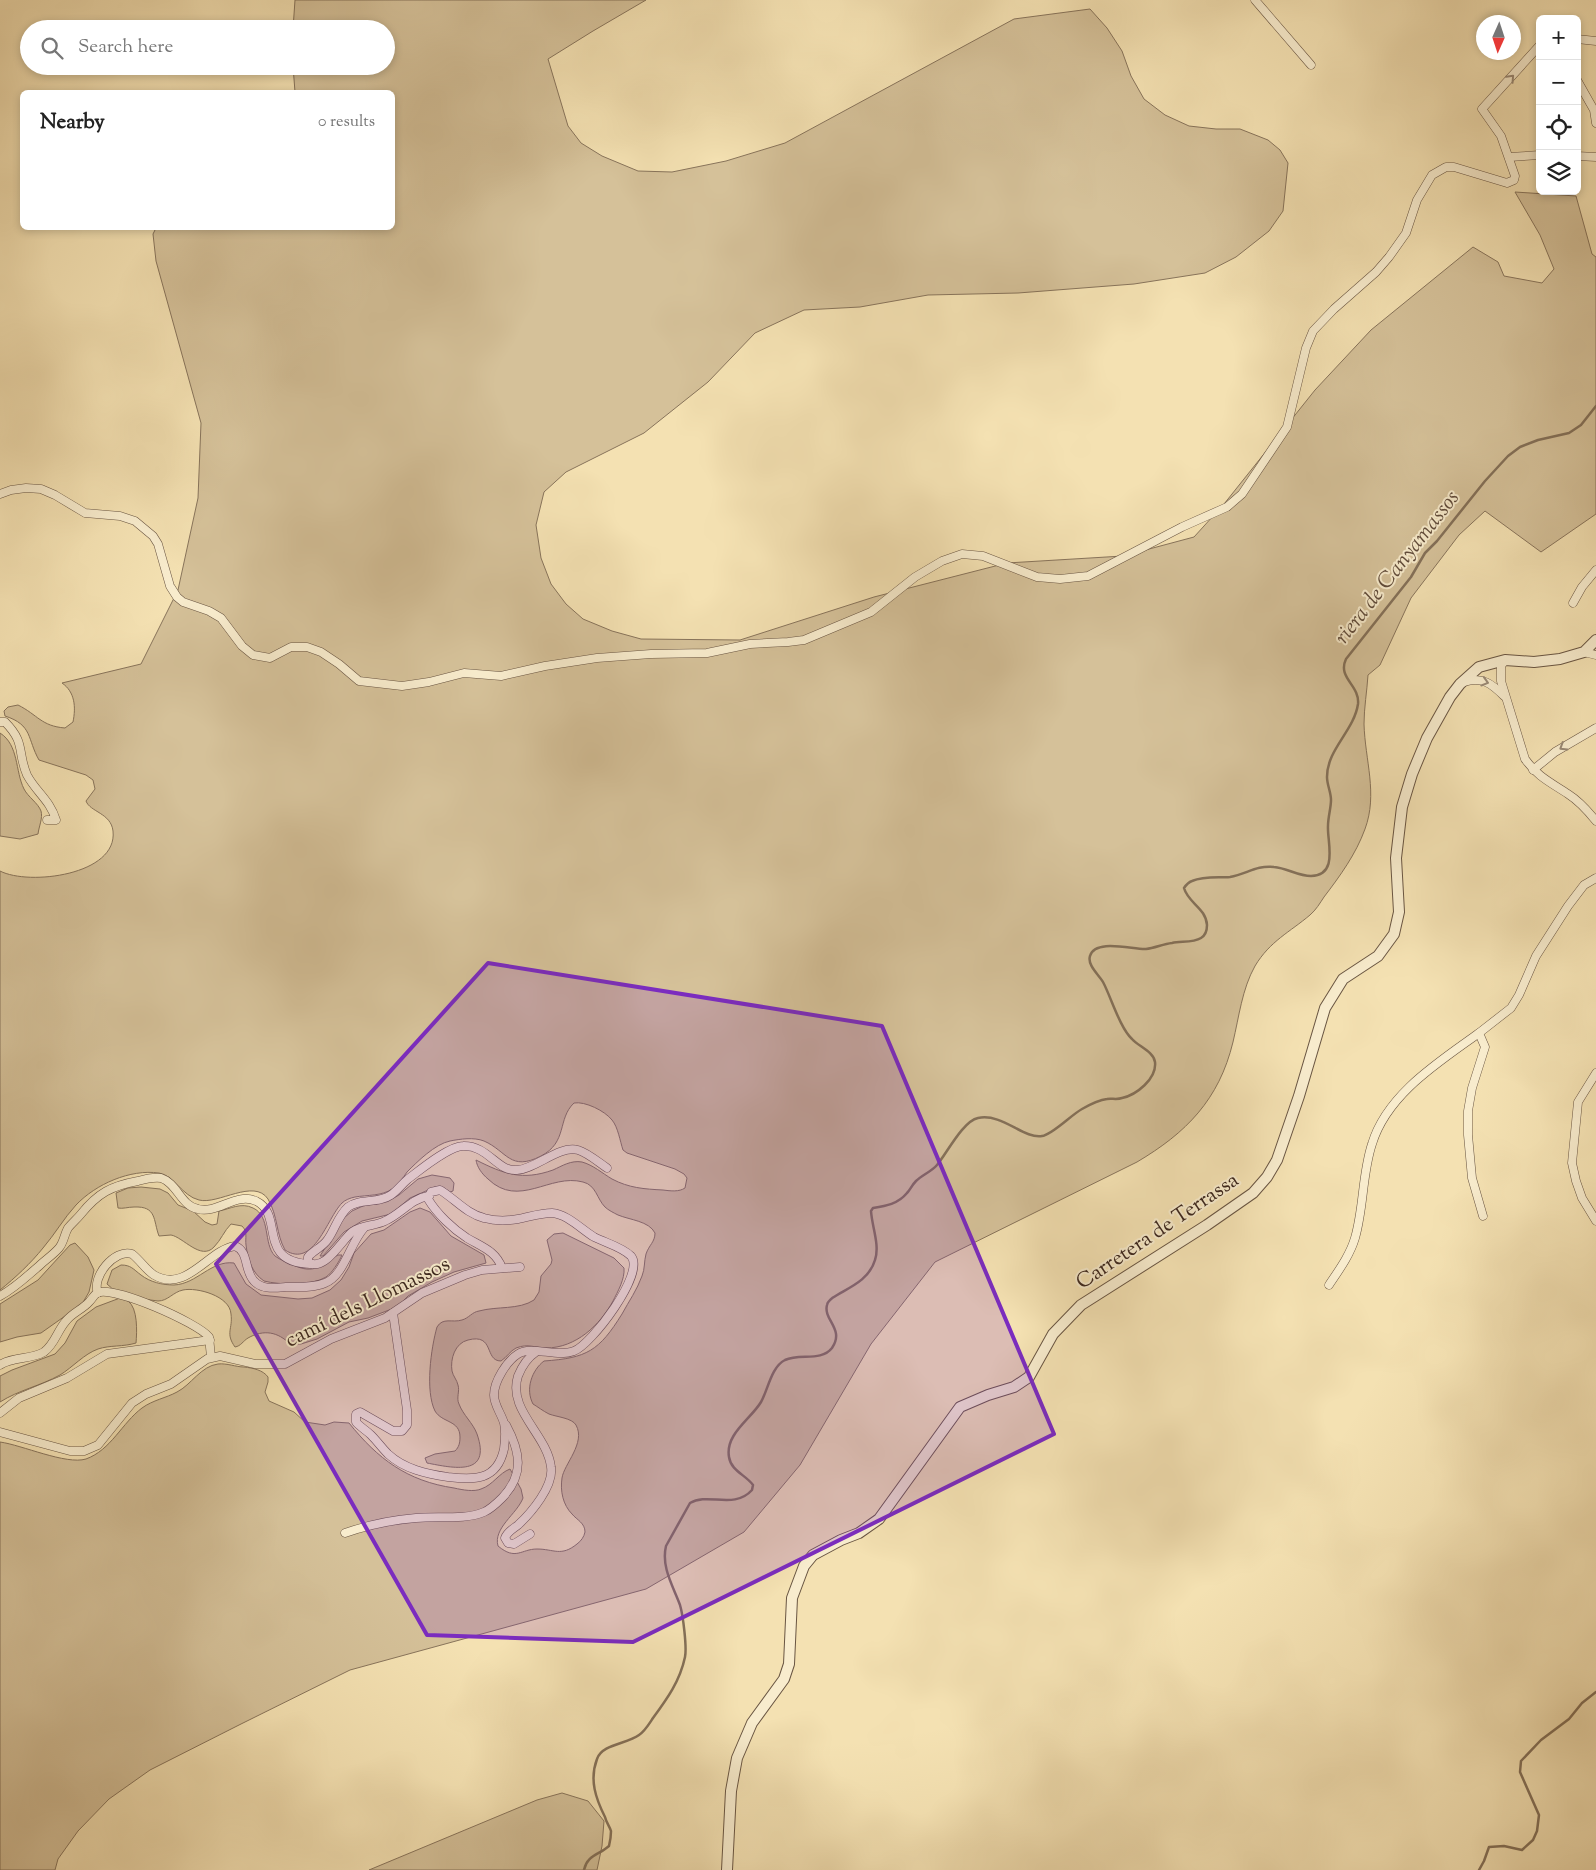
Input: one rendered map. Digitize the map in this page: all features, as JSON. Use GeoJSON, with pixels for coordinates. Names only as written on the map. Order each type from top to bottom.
{"type":"FeatureCollection","features":[{"type":"Feature","properties":{"kind":"street"},"geometry":{"type":"LineString","coordinates":[[1257,1],[1311,65]]}},
{"type":"Feature","properties":{"kind":"street"},"geometry":{"type":"LineString","coordinates":[[1581,39],[1596,41]]}},
{"type":"Feature","properties":{"kind":"street"},"geometry":{"type":"LineString","coordinates":[[0,494],[26,488],[41,489],[85,513],[124,516],[135,521],[153,536],[158,544],[170,586],[177,597],[183,602],[212,612],[221,618],[242,646],[252,655],[270,658],[291,647],[307,647],[321,652],[360,681],[402,686],[434,681],[464,673],[501,676],[545,666],[598,658],[651,654],[707,653],[750,644],[804,640],[871,612],[915,577],[942,561],[962,554],[983,556],[1037,577],[1060,580],[1088,576],[1182,526],[1227,507],[1242,494],[1287,427],[1306,348],[1313,330],[1376,272],[1389,257],[1406,233],[1417,200],[1432,175],[1446,167],[1454,167],[1510,183],[1514,180],[1515,176],[1501,136],[1482,109],[1536,49]]}},
{"type":"Feature","properties":{"kind":"street"},"geometry":{"type":"LineString","coordinates":[[1581,87],[1594,110],[1596,123]]}},
{"type":"Feature","properties":{"kind":"street"},"geometry":{"type":"LineString","coordinates":[[1509,157],[1536,155]]}},
{"type":"Feature","properties":{"kind":"street"},"geometry":{"type":"LineString","coordinates":[[1581,156],[1596,157]]}},
{"type":"Feature","properties":{"kind":"street"},"geometry":{"type":"LineString","coordinates":[[1573,603],[1582,587],[1596,570]]}},
{"type":"Feature","properties":{"kind":"street","name":"Carretera de Terrassa"},"geometry":{"type":"LineString","coordinates":[[728,1870],[731,1791],[737,1758],[752,1723],[784,1679],[789,1664],[792,1598],[804,1566],[813,1555],[834,1543],[859,1533],[878,1519],[960,1407],[988,1395],[1014,1387],[1029,1377],[1052,1334],[1082,1305],[1207,1225],[1253,1193],[1268,1177],[1277,1160],[1299,1096],[1325,1008],[1343,979],[1378,956],[1394,934],[1399,912],[1396,858],[1402,807],[1412,774],[1427,738],[1460,684],[1479,667],[1504,660],[1546,661],[1560,659],[1584,652],[1596,640]]}},
{"type":"Feature","properties":{"kind":"street"},"geometry":{"type":"LineString","coordinates":[[1584,652],[1596,655]]}},
{"type":"Feature","properties":{"kind":"street"},"geometry":{"type":"LineString","coordinates":[[1504,660],[1500,672],[1521,749],[1533,770],[1546,781],[1568,794],[1596,821]]}},
{"type":"Feature","properties":{"kind":"street"},"geometry":{"type":"LineString","coordinates":[[1460,684],[1472,680],[1483,680],[1494,685],[1506,697]]}},
{"type":"Feature","properties":{"kind":"street"},"geometry":{"type":"LineString","coordinates":[[0,722],[5,722],[14,730],[20,742],[22,761],[27,774],[52,808],[56,820],[47,820]]}},
{"type":"Feature","properties":{"kind":"street"},"geometry":{"type":"LineString","coordinates":[[1533,770],[1555,752],[1596,728]]}},
{"type":"Feature","properties":{"kind":"street"},"geometry":{"type":"LineString","coordinates":[[1330,1285],[1344,1263],[1355,1239],[1370,1150],[1385,1117],[1400,1096],[1414,1083],[1511,1008],[1519,995],[1536,956],[1568,906],[1584,884],[1596,878]]}},
{"type":"Feature","properties":{"kind":"street"},"geometry":{"type":"LineString","coordinates":[[1479,1033],[1485,1047],[1472,1088],[1468,1111],[1468,1135],[1472,1178],[1483,1216]]}},
{"type":"Feature","properties":{"kind":"street"},"geometry":{"type":"LineString","coordinates":[[1596,1073],[1578,1102],[1572,1163],[1582,1198],[1596,1221]]}},
{"type":"Feature","properties":{"kind":"street"},"geometry":{"type":"LineString","coordinates":[[310,1264],[308,1257],[325,1244],[341,1215],[350,1206],[380,1200],[389,1196],[410,1178],[455,1147],[465,1146],[479,1149],[488,1154],[502,1167],[514,1170],[529,1167],[572,1149],[584,1153],[607,1168]]}},
{"type":"Feature","properties":{"kind":"street"},"geometry":{"type":"LineString","coordinates":[[0,1296],[12,1289],[55,1252],[63,1242],[69,1227],[98,1195],[124,1184],[154,1178],[163,1179],[170,1183],[188,1204],[200,1210],[214,1209],[237,1200],[255,1201],[265,1211],[275,1243],[282,1255],[292,1261],[315,1265],[325,1262],[353,1232],[386,1221],[414,1201],[428,1196],[433,1191],[440,1190],[472,1213],[490,1219],[513,1220],[544,1213],[560,1215],[632,1258],[634,1264],[633,1272],[624,1291],[610,1314],[585,1344],[570,1353],[523,1352],[517,1355],[504,1369],[496,1384],[494,1401],[512,1437],[517,1454],[518,1471],[510,1489],[490,1509],[473,1515],[388,1521],[345,1533]]}},
{"type":"Feature","properties":{"kind":"street"},"geometry":{"type":"LineString","coordinates":[[428,1196],[432,1204],[455,1228],[493,1253],[502,1268]]}},
{"type":"Feature","properties":{"kind":"street"},"geometry":{"type":"LineString","coordinates":[[98,1293],[96,1286],[99,1278],[111,1261],[120,1254],[127,1252],[132,1254],[156,1276],[174,1278],[193,1272],[218,1252],[235,1246],[243,1252],[251,1278],[261,1286],[286,1287],[323,1284],[337,1274],[354,1241],[365,1227]]}},
{"type":"Feature","properties":{"kind":"street","name":"camí dels Llomassos"},"geometry":{"type":"LineString","coordinates":[[211,1357],[224,1357],[260,1365],[285,1364],[331,1339],[379,1321],[422,1293],[465,1275],[482,1270],[520,1267]]}},
{"type":"Feature","properties":{"kind":"street"},"geometry":{"type":"LineString","coordinates":[[0,1365],[15,1359],[44,1352],[54,1342],[66,1320],[98,1293],[107,1291],[162,1310],[200,1328],[208,1334],[210,1340],[211,1357],[202,1361],[171,1384],[146,1394],[132,1403],[102,1442],[89,1450],[80,1452],[70,1451],[0,1432]]}},
{"type":"Feature","properties":{"kind":"street"},"geometry":{"type":"LineString","coordinates":[[393,1313],[408,1425],[402,1432],[393,1431],[360,1412],[355,1417],[358,1424],[401,1464],[432,1474],[469,1479],[486,1475],[497,1466],[505,1443],[503,1421]]}},
{"type":"Feature","properties":{"kind":"street"},"geometry":{"type":"LineString","coordinates":[[0,1412],[19,1398],[67,1378],[107,1354],[210,1340]]}},
{"type":"Feature","properties":{"kind":"street"},"geometry":{"type":"LineString","coordinates":[[530,1534],[514,1544],[508,1543],[505,1538],[538,1502],[545,1491],[552,1473],[546,1449],[521,1408],[516,1392],[517,1380],[522,1367],[536,1352]]}},
{"type":"Feature","properties":{"kind":"highlighted area"},"geometry":{"type":"Polygon","coordinates":[[[488,963],[882,1026],[1054,1434],[633,1642],[427,1635],[216,1264],[488,963]]]}},
{"type":"Feature","properties":{"kind":"shaded area"},"geometry":{"type":"Polygon","coordinates":[[[295,0],[646,0],[548,59],[568,126],[581,143],[602,156],[638,171],[672,172],[726,161],[785,143],[1014,19],[1090,9],[1107,28],[1122,51],[1131,76],[1144,99],[1165,115],[1189,126],[1240,129],[1268,140],[1280,150],[1288,163],[1283,211],[1269,231],[1236,257],[1205,273],[1134,284],[1018,293],[928,295],[860,307],[804,310],[755,333],[708,382],[644,433],[566,472],[544,492],[536,525],[541,558],[551,584],[566,604],[583,619],[612,631],[641,639],[740,640],[874,597],[1007,563],[1123,556],[1194,537],[1224,504],[1315,390],[1371,330],[1473,247],[1498,262],[1504,276],[1542,283],[1554,269],[1540,235],[1515,192],[1536,193],[1536,195],[1576,196],[1592,254],[1596,257],[1596,514],[1541,552],[1485,511],[1459,535],[1411,598],[1380,665],[1368,675],[1364,724],[1371,790],[1369,816],[1365,829],[1347,864],[1314,911],[1274,943],[1255,966],[1244,994],[1227,1063],[1209,1098],[1185,1127],[1155,1151],[1137,1162],[935,1262],[871,1344],[800,1465],[744,1532],[646,1589],[350,1670],[150,1770],[109,1799],[78,1831],[58,1859],[55,1870],[0,1870],[0,1442],[56,1457],[77,1460],[86,1459],[95,1455],[109,1443],[142,1408],[182,1389],[206,1368],[221,1364],[251,1368],[261,1371],[268,1377],[265,1392],[269,1401],[294,1412],[305,1422],[325,1425],[334,1422],[349,1423],[383,1458],[408,1474],[422,1480],[457,1489],[478,1490],[493,1482],[510,1469],[521,1489],[523,1498],[502,1527],[497,1539],[498,1546],[514,1554],[531,1549],[566,1550],[580,1542],[585,1532],[582,1524],[566,1506],[561,1488],[564,1472],[574,1453],[578,1432],[576,1425],[571,1421],[549,1414],[533,1404],[530,1392],[531,1380],[536,1369],[544,1361],[582,1355],[606,1337],[638,1286],[643,1273],[646,1254],[655,1233],[644,1223],[618,1215],[608,1209],[602,1204],[594,1189],[583,1182],[559,1182],[523,1191],[511,1191],[500,1187],[488,1179],[480,1170],[476,1160],[504,1172],[522,1175],[542,1173],[570,1163],[582,1162],[618,1182],[631,1186],[672,1191],[685,1188],[687,1178],[684,1174],[675,1169],[627,1153],[623,1150],[616,1126],[609,1117],[589,1105],[574,1103],[565,1116],[555,1144],[541,1156],[522,1162],[515,1161],[492,1145],[480,1140],[463,1139],[444,1143],[432,1149],[392,1189],[379,1194],[353,1197],[343,1202],[336,1210],[319,1239],[304,1253],[295,1254],[285,1250],[271,1205],[262,1193],[245,1191],[207,1201],[193,1198],[174,1181],[159,1173],[148,1172],[125,1176],[103,1185],[84,1197],[33,1259],[0,1290],[0,871],[13,875],[50,877],[87,867],[102,858],[111,846],[113,831],[105,816],[88,805],[86,801],[95,789],[93,780],[86,775],[39,760],[25,728],[5,716],[4,711],[8,707],[18,705],[50,725],[65,728],[73,722],[74,700],[70,691],[62,683],[141,664],[178,590],[198,498],[201,423],[156,261],[153,234],[155,230],[395,230],[395,90],[295,90],[294,75],[395,75],[395,20],[294,20],[295,0]]]}},
{"type":"Feature","properties":{"kind":"shaded area"},"geometry":{"type":"Polygon","coordinates":[[[0,733],[6,738],[14,751],[24,789],[41,811],[38,834],[20,839],[0,836],[0,733]]]}},
{"type":"Feature","properties":{"kind":"shaded area"},"geometry":{"type":"Polygon","coordinates":[[[432,1175],[450,1178],[454,1183],[453,1191],[450,1192],[443,1187],[435,1187],[410,1198],[391,1214],[362,1221],[344,1232],[323,1256],[320,1256],[344,1218],[352,1211],[363,1206],[388,1201],[399,1195],[418,1179],[432,1175]]]}},
{"type":"Feature","properties":{"kind":"shaded area"},"geometry":{"type":"Polygon","coordinates":[[[128,1188],[160,1189],[168,1193],[178,1205],[193,1211],[205,1222],[212,1225],[217,1224],[219,1211],[240,1206],[253,1208],[262,1217],[271,1251],[275,1256],[301,1268],[317,1268],[338,1255],[342,1255],[331,1273],[320,1280],[295,1284],[264,1281],[256,1274],[249,1261],[246,1233],[242,1226],[231,1224],[214,1247],[209,1251],[203,1251],[171,1235],[159,1236],[153,1215],[147,1209],[141,1207],[118,1208],[116,1193],[128,1188]]]}},
{"type":"Feature","properties":{"kind":"shaded area"},"geometry":{"type":"Polygon","coordinates":[[[420,1208],[430,1212],[451,1236],[484,1255],[486,1263],[454,1272],[432,1282],[408,1296],[397,1307],[368,1318],[349,1322],[317,1339],[301,1344],[290,1344],[276,1334],[260,1333],[246,1339],[239,1346],[235,1347],[230,1338],[231,1314],[229,1308],[225,1302],[212,1294],[189,1289],[176,1293],[165,1300],[158,1301],[124,1294],[107,1284],[112,1270],[121,1265],[130,1267],[152,1281],[174,1285],[190,1281],[218,1265],[234,1263],[246,1284],[261,1295],[298,1299],[312,1298],[330,1290],[341,1280],[349,1267],[354,1253],[371,1234],[384,1230],[410,1212],[420,1208]]]}},
{"type":"Feature","properties":{"kind":"shaded area"},"geometry":{"type":"Polygon","coordinates":[[[563,1233],[614,1258],[624,1268],[619,1289],[608,1310],[586,1334],[567,1344],[546,1348],[521,1347],[514,1349],[501,1361],[492,1357],[482,1340],[468,1340],[460,1344],[454,1352],[452,1371],[458,1387],[459,1404],[477,1434],[480,1448],[479,1457],[475,1463],[467,1466],[448,1467],[427,1463],[425,1458],[435,1454],[455,1451],[460,1439],[457,1427],[438,1415],[432,1403],[430,1369],[437,1327],[442,1322],[462,1320],[477,1312],[515,1307],[534,1300],[539,1292],[541,1276],[552,1260],[547,1240],[554,1234],[563,1233]]]}},
{"type":"Feature","properties":{"kind":"shaded area"},"geometry":{"type":"Polygon","coordinates":[[[75,1243],[88,1257],[94,1270],[89,1292],[82,1304],[41,1333],[0,1342],[0,1304],[38,1280],[70,1245],[75,1243]]]}},
{"type":"Feature","properties":{"kind":"shaded area"},"geometry":{"type":"Polygon","coordinates":[[[120,1298],[127,1300],[134,1309],[137,1333],[136,1343],[98,1349],[88,1354],[60,1375],[0,1402],[0,1376],[55,1354],[65,1343],[77,1321],[96,1307],[120,1298]]]}},
{"type":"Feature","properties":{"kind":"shaded area"},"geometry":{"type":"Polygon","coordinates":[[[562,1793],[588,1801],[604,1821],[602,1846],[597,1870],[369,1870],[537,1800],[562,1793]]]}},
{"type":"Feature","properties":{"kind":"waterway","name":"riera de Canyamassos"},"geometry":{"type":"LineString","coordinates":[[584,1870],[591,1858],[609,1846],[611,1837],[611,1831],[595,1789],[594,1774],[597,1759],[604,1750],[634,1738],[645,1729],[663,1704],[683,1666],[685,1639],[682,1616],[680,1605],[666,1569],[666,1546],[690,1503],[705,1499],[737,1499],[745,1496],[752,1490],[753,1485],[730,1462],[729,1449],[731,1441],[761,1402],[773,1373],[780,1363],[791,1358],[822,1355],[832,1348],[836,1335],[828,1315],[827,1305],[835,1296],[865,1277],[871,1269],[877,1248],[871,1211],[873,1208],[892,1204],[900,1200],[916,1181],[937,1165],[961,1131],[972,1120],[987,1117],[996,1119],[1028,1134],[1042,1136],[1051,1132],[1091,1104],[1133,1094],[1149,1080],[1155,1068],[1154,1058],[1135,1042],[1124,1028],[1103,982],[1090,963],[1090,956],[1093,951],[1099,947],[1107,946],[1146,949],[1194,941],[1201,938],[1206,931],[1206,919],[1204,914],[1189,898],[1184,888],[1197,879],[1230,877],[1257,868],[1268,867],[1311,876],[1320,874],[1325,870],[1330,857],[1328,826],[1331,800],[1327,780],[1328,767],[1331,758],[1356,714],[1358,704],[1356,692],[1344,671],[1346,659],[1411,577],[1425,553],[1508,456],[1520,447],[1538,440],[1569,433],[1581,425],[1596,406]]}},
{"type":"Feature","properties":{"kind":"waterway"},"geometry":{"type":"LineString","coordinates":[[1479,1870],[1489,1847],[1504,1846],[1522,1850],[1533,1840],[1537,1831],[1539,1815],[1520,1772],[1521,1761],[1541,1740],[1569,1719],[1582,1703],[1596,1692]]}}]}
